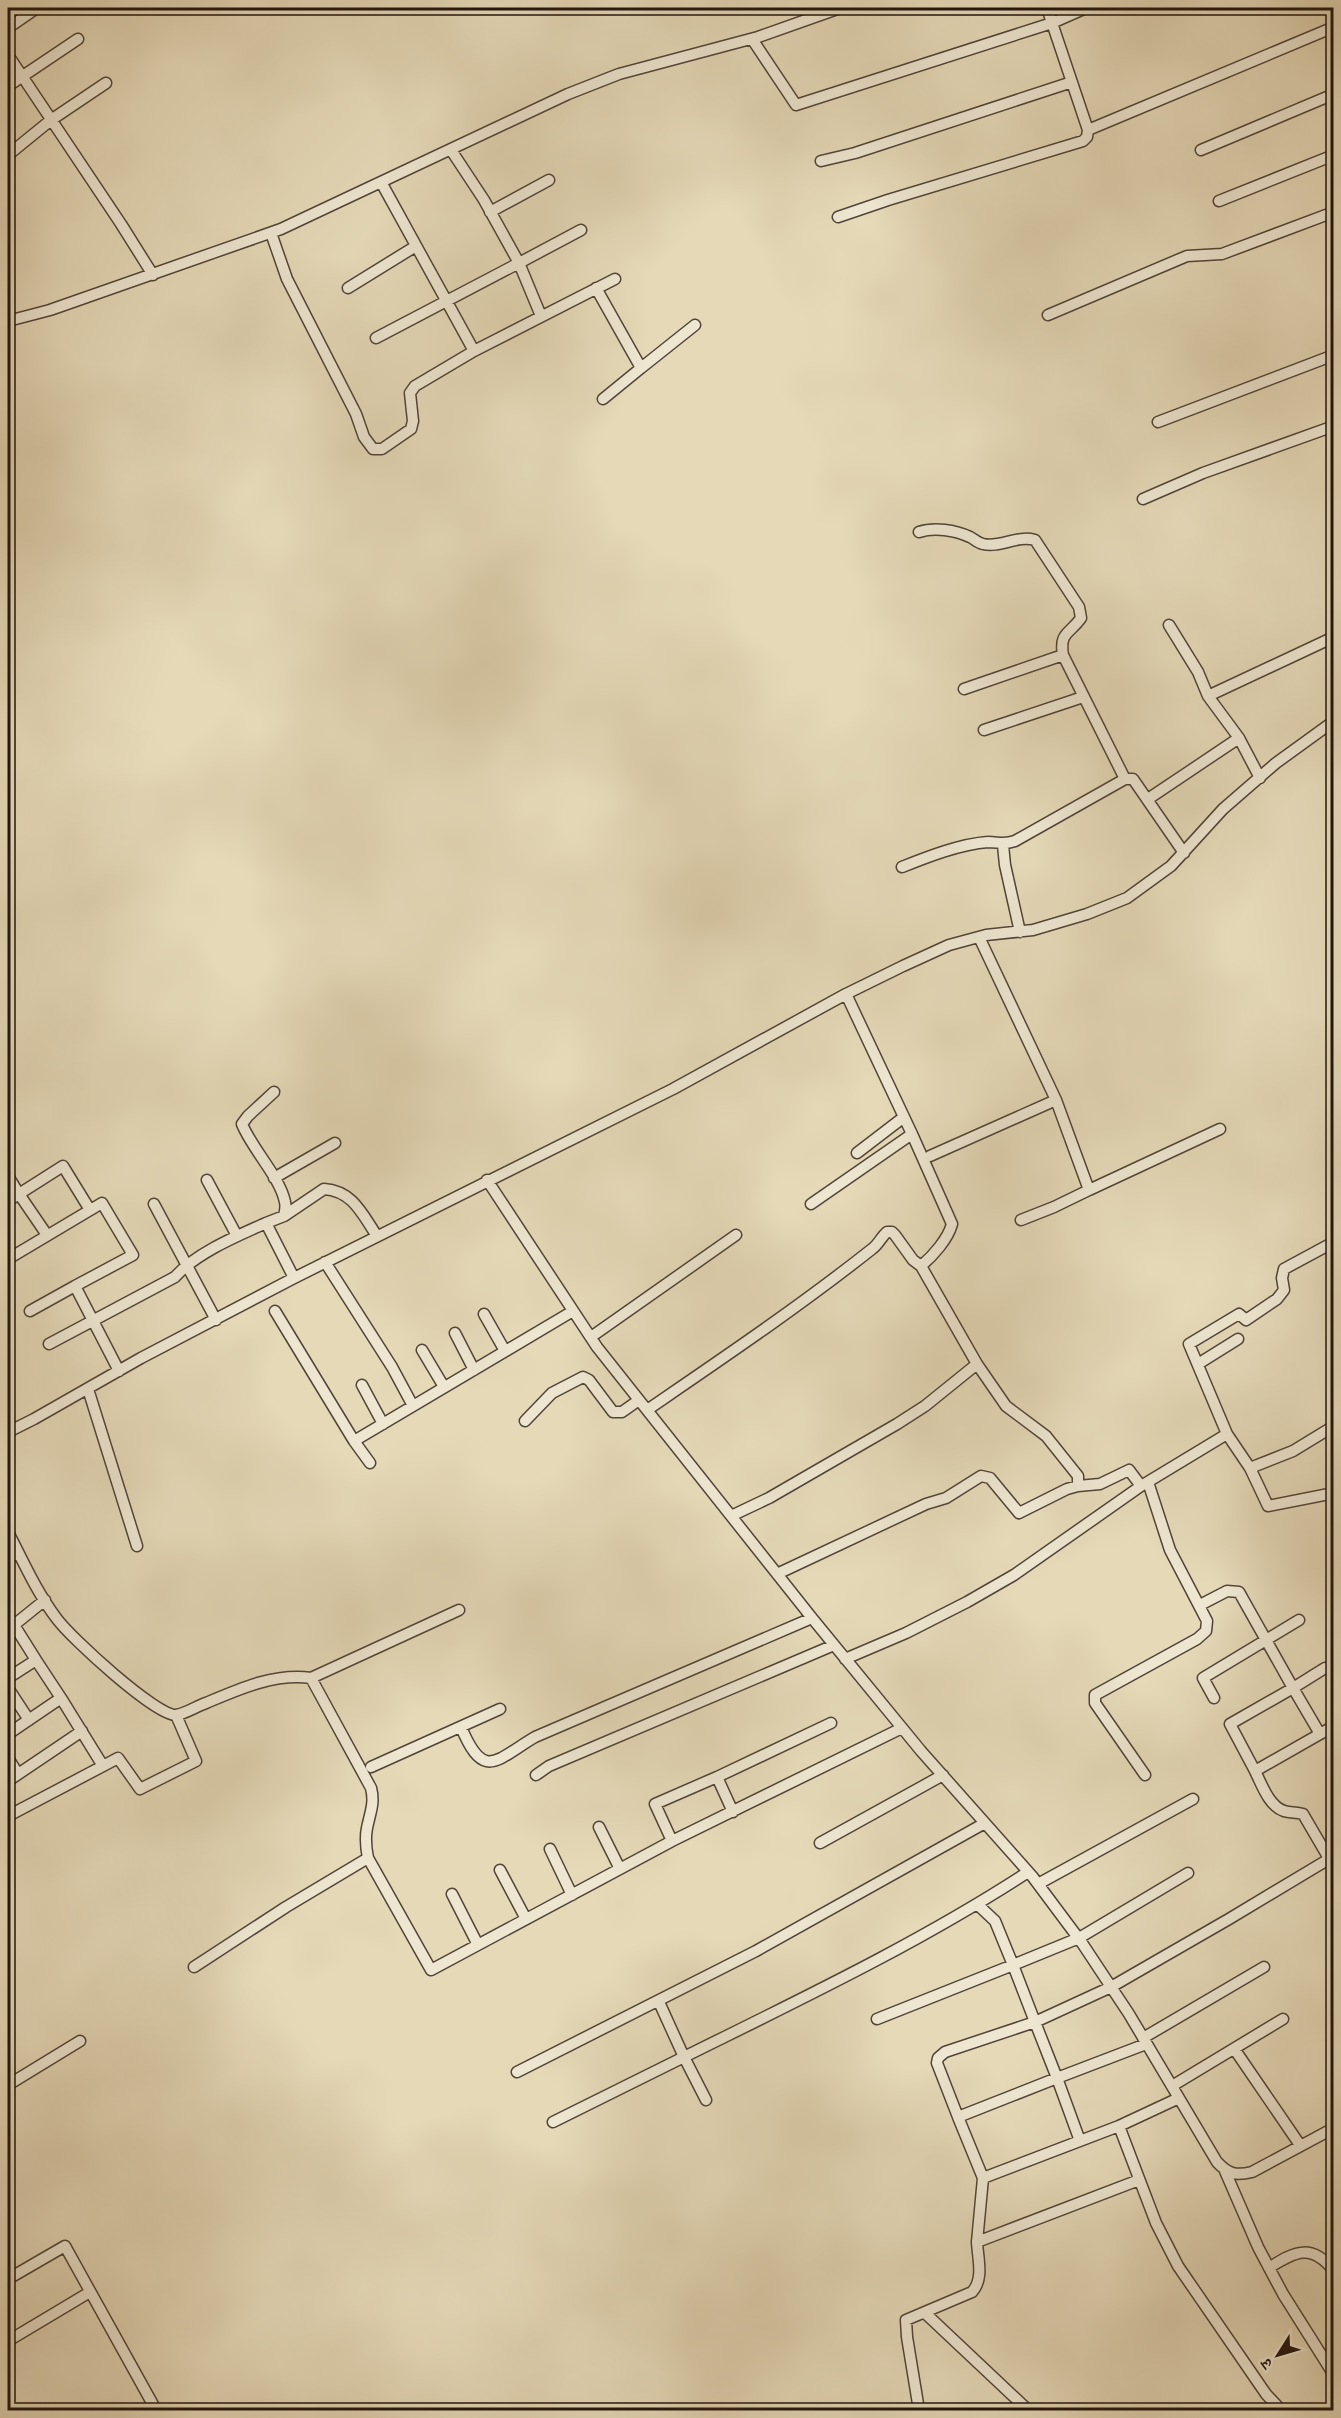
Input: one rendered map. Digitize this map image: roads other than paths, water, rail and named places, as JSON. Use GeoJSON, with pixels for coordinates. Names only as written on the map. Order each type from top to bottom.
{"type":"FeatureCollection","features":[{"type":"Feature","properties":{"kind":"street"},"geometry":{"type":"LineString","coordinates":[[8,28],[37,8]]}},
{"type":"Feature","properties":{"kind":"street"},"geometry":{"type":"LineString","coordinates":[[8,321],[50,310],[272,233],[568,94],[619,74],[752,39],[840,8]]}},
{"type":"Feature","properties":{"kind":"street"},"geometry":{"type":"LineString","coordinates":[[838,217],[1075,145],[1087,136],[1088,130],[1047,8]]}},
{"type":"Feature","properties":{"kind":"street"},"geometry":{"type":"LineString","coordinates":[[752,39],[795,105],[1052,23],[1086,8]]}},
{"type":"Feature","properties":{"kind":"street"},"geometry":{"type":"LineString","coordinates":[[1088,130],[1334,27]]}},
{"type":"Feature","properties":{"kind":"street"},"geometry":{"type":"LineString","coordinates":[[8,86],[78,39]]}},
{"type":"Feature","properties":{"kind":"street"},"geometry":{"type":"LineString","coordinates":[[8,55],[153,275]]}},
{"type":"Feature","properties":{"kind":"street"},"geometry":{"type":"LineString","coordinates":[[821,161],[855,153],[1072,82]]}},
{"type":"Feature","properties":{"kind":"street"},"geometry":{"type":"LineString","coordinates":[[8,155],[51,120],[106,83]]}},
{"type":"Feature","properties":{"kind":"street"},"geometry":{"type":"LineString","coordinates":[[1201,150],[1334,94]]}},
{"type":"Feature","properties":{"kind":"street"},"geometry":{"type":"LineString","coordinates":[[451,150],[519,263],[541,316]]}},
{"type":"Feature","properties":{"kind":"street"},"geometry":{"type":"LineString","coordinates":[[1219,201],[1334,155]]}},
{"type":"Feature","properties":{"kind":"street"},"geometry":{"type":"LineString","coordinates":[[490,212],[549,180]]}},
{"type":"Feature","properties":{"kind":"street"},"geometry":{"type":"LineString","coordinates":[[381,182],[474,351]]}},
{"type":"Feature","properties":{"kind":"street"},"geometry":{"type":"LineString","coordinates":[[1048,315],[1187,256],[1222,254],[1334,212]]}},
{"type":"Feature","properties":{"kind":"street"},"geometry":{"type":"LineString","coordinates":[[376,338],[581,230]]}},
{"type":"Feature","properties":{"kind":"street"},"geometry":{"type":"LineString","coordinates":[[272,233],[288,279],[356,414],[364,437],[372,448],[382,449],[411,429],[413,421],[410,393],[415,386],[474,351],[615,279]]}},
{"type":"Feature","properties":{"kind":"street"},"geometry":{"type":"LineString","coordinates":[[348,288],[416,246]]}},
{"type":"Feature","properties":{"kind":"street"},"geometry":{"type":"LineString","coordinates":[[596,288],[640,368]]}},
{"type":"Feature","properties":{"kind":"street"},"geometry":{"type":"LineString","coordinates":[[603,399],[694,326]]}},
{"type":"Feature","properties":{"kind":"street"},"geometry":{"type":"LineString","coordinates":[[1158,422],[1334,355]]}},
{"type":"Feature","properties":{"kind":"street"},"geometry":{"type":"LineString","coordinates":[[1143,500],[1203,473],[1334,426]]}},
{"type":"Feature","properties":{"kind":"street"},"geometry":{"type":"LineString","coordinates":[[919,532],[930,528],[944,530],[969,536],[982,544],[1026,537],[1035,540],[1079,607],[1081,618],[1064,634],[1060,643],[1063,655],[1125,779]]}},
{"type":"Feature","properties":{"kind":"street"},"geometry":{"type":"LineString","coordinates":[[1169,625],[1198,672],[1208,696],[1239,738],[1260,778]]}},
{"type":"Feature","properties":{"kind":"street"},"geometry":{"type":"LineString","coordinates":[[1208,696],[1334,638]]}},
{"type":"Feature","properties":{"kind":"street"},"geometry":{"type":"LineString","coordinates":[[964,689],[1063,655]]}},
{"type":"Feature","properties":{"kind":"street"},"geometry":{"type":"LineString","coordinates":[[984,730],[1083,697]]}},
{"type":"Feature","properties":{"kind":"street"},"geometry":{"type":"LineString","coordinates":[[8,1432],[325,1262],[673,1089],[846,994],[949,945],[979,937],[1020,932],[1087,914],[1127,898],[1157,879],[1223,810],[1276,763],[1334,720]]}},
{"type":"Feature","properties":{"kind":"street"},"geometry":{"type":"LineString","coordinates":[[1148,799],[1239,738]]}},
{"type":"Feature","properties":{"kind":"street"},"geometry":{"type":"LineString","coordinates":[[902,867],[937,854],[988,842],[1003,845],[1015,842],[1125,779],[1133,778],[1184,853]]}},
{"type":"Feature","properties":{"kind":"street"},"geometry":{"type":"LineString","coordinates":[[1003,845],[1005,865],[1020,932]]}},
{"type":"Feature","properties":{"kind":"street"},"geometry":{"type":"LineString","coordinates":[[979,937],[1056,1100],[1089,1190]]}},
{"type":"Feature","properties":{"kind":"street"},"geometry":{"type":"LineString","coordinates":[[846,994],[952,1224],[938,1249],[921,1266]]}},
{"type":"Feature","properties":{"kind":"street"},"geometry":{"type":"LineString","coordinates":[[274,1092],[242,1124],[253,1147],[274,1178],[285,1202],[284,1216]]}},
{"type":"Feature","properties":{"kind":"street"},"geometry":{"type":"LineString","coordinates":[[930,1156],[1056,1100]]}},
{"type":"Feature","properties":{"kind":"street"},"geometry":{"type":"LineString","coordinates":[[857,1153],[904,1117]]}},
{"type":"Feature","properties":{"kind":"street"},"geometry":{"type":"LineString","coordinates":[[1021,1220],[1054,1207],[1220,1129]]}},
{"type":"Feature","properties":{"kind":"street"},"geometry":{"type":"LineString","coordinates":[[811,1204],[912,1134]]}},
{"type":"Feature","properties":{"kind":"street"},"geometry":{"type":"LineString","coordinates":[[274,1178],[335,1143]]}},
{"type":"Feature","properties":{"kind":"street"},"geometry":{"type":"LineString","coordinates":[[8,1201],[63,1166],[90,1210]]}},
{"type":"Feature","properties":{"kind":"street"},"geometry":{"type":"LineString","coordinates":[[8,1176],[47,1235]]}},
{"type":"Feature","properties":{"kind":"street"},"geometry":{"type":"LineString","coordinates":[[207,1180],[237,1236]]}},
{"type":"Feature","properties":{"kind":"street"},"geometry":{"type":"LineString","coordinates":[[487,1180],[573,1311],[639,1400],[845,1659],[943,1776],[1028,1872],[1079,1938],[1145,2041],[1217,2162],[1225,2171],[1269,2268],[1334,2375]]}},
{"type":"Feature","properties":{"kind":"street"},"geometry":{"type":"LineString","coordinates":[[50,1344],[175,1277],[185,1265],[237,1236],[284,1216],[324,1189],[333,1190],[352,1199],[377,1236]]}},
{"type":"Feature","properties":{"kind":"street"},"geometry":{"type":"LineString","coordinates":[[8,1259],[102,1203],[133,1256],[30,1311]]}},
{"type":"Feature","properties":{"kind":"street"},"geometry":{"type":"LineString","coordinates":[[154,1204],[216,1320]]}},
{"type":"Feature","properties":{"kind":"street"},"geometry":{"type":"LineString","coordinates":[[266,1223],[294,1278]]}},
{"type":"Feature","properties":{"kind":"street"},"geometry":{"type":"LineString","coordinates":[[647,1410],[739,1347],[875,1247],[887,1232],[892,1232],[913,1260],[921,1266],[977,1364],[1006,1407],[1046,1436],[1078,1476],[1078,1486]]}},
{"type":"Feature","properties":{"kind":"street"},"geometry":{"type":"LineString","coordinates":[[591,1337],[736,1235]]}},
{"type":"Feature","properties":{"kind":"street"},"geometry":{"type":"LineString","coordinates":[[1334,1242],[1284,1269],[1282,1278],[1284,1290],[1278,1299],[1246,1320],[1239,1314],[1189,1344],[1227,1434],[1250,1468],[1268,1506],[1334,1493]]}},
{"type":"Feature","properties":{"kind":"street"},"geometry":{"type":"LineString","coordinates":[[325,1262],[414,1406]]}},
{"type":"Feature","properties":{"kind":"street"},"geometry":{"type":"LineString","coordinates":[[75,1286],[119,1371]]}},
{"type":"Feature","properties":{"kind":"street"},"geometry":{"type":"LineString","coordinates":[[275,1311],[354,1441],[370,1463]]}},
{"type":"Feature","properties":{"kind":"street"},"geometry":{"type":"LineString","coordinates":[[354,1441],[573,1311]]}},
{"type":"Feature","properties":{"kind":"street"},"geometry":{"type":"LineString","coordinates":[[484,1314],[505,1351]]}},
{"type":"Feature","properties":{"kind":"street"},"geometry":{"type":"LineString","coordinates":[[454,1333],[474,1370]]}},
{"type":"Feature","properties":{"kind":"street"},"geometry":{"type":"LineString","coordinates":[[1198,1364],[1238,1339]]}},
{"type":"Feature","properties":{"kind":"street"},"geometry":{"type":"LineString","coordinates":[[423,1350],[444,1387]]}},
{"type":"Feature","properties":{"kind":"street"},"geometry":{"type":"LineString","coordinates":[[731,1516],[769,1498],[897,1424],[926,1406],[977,1364]]}},
{"type":"Feature","properties":{"kind":"street"},"geometry":{"type":"LineString","coordinates":[[525,1421],[552,1393],[583,1377],[589,1380],[613,1412],[622,1412],[639,1400]]}},
{"type":"Feature","properties":{"kind":"street"},"geometry":{"type":"LineString","coordinates":[[362,1385],[383,1424]]}},
{"type":"Feature","properties":{"kind":"street"},"geometry":{"type":"LineString","coordinates":[[88,1389],[137,1546]]}},
{"type":"Feature","properties":{"kind":"street"},"geometry":{"type":"LineString","coordinates":[[1250,1468],[1293,1451],[1334,1426]]}},
{"type":"Feature","properties":{"kind":"street"},"geometry":{"type":"LineString","coordinates":[[845,1659],[906,1633],[968,1602],[1014,1575],[1144,1484],[1227,1434]]}},
{"type":"Feature","properties":{"kind":"street"},"geometry":{"type":"LineString","coordinates":[[777,1574],[926,1504],[946,1498],[981,1476],[990,1478],[1019,1513],[1067,1489],[1100,1484],[1129,1470],[1144,1484],[1170,1550],[1207,1621],[1206,1631],[1201,1636],[1095,1695],[1095,1703],[1145,1774]]}},
{"type":"Feature","properties":{"kind":"street"},"geometry":{"type":"LineString","coordinates":[[8,1532],[56,1618],[76,1641],[146,1700],[162,1711],[176,1715],[231,1692],[274,1679],[294,1676],[310,1678],[459,1610]]}},
{"type":"Feature","properties":{"kind":"street"},"geometry":{"type":"LineString","coordinates":[[8,1559],[18,1552]]}},
{"type":"Feature","properties":{"kind":"street"},"geometry":{"type":"LineString","coordinates":[[1200,1605],[1227,1591],[1239,1592],[1320,1734]]}},
{"type":"Feature","properties":{"kind":"street"},"geometry":{"type":"LineString","coordinates":[[45,1600],[11,1627],[36,1660],[103,1766]]}},
{"type":"Feature","properties":{"kind":"street"},"geometry":{"type":"LineString","coordinates":[[461,1726],[476,1755],[482,1761],[498,1761],[535,1737],[812,1618]]}},
{"type":"Feature","properties":{"kind":"street"},"geometry":{"type":"LineString","coordinates":[[1214,1698],[1203,1678],[1299,1620]]}},
{"type":"Feature","properties":{"kind":"street"},"geometry":{"type":"LineString","coordinates":[[536,1775],[549,1766],[714,1698],[834,1645]]}},
{"type":"Feature","properties":{"kind":"street"},"geometry":{"type":"LineString","coordinates":[[8,1678],[36,1660]]}},
{"type":"Feature","properties":{"kind":"street"},"geometry":{"type":"LineString","coordinates":[[919,2410],[906,2320],[972,2292],[978,2285],[980,2276],[977,2242],[983,2178],[937,2063],[941,2054],[1035,2022],[1111,1987],[1332,1861],[1303,1814],[1287,1813],[1277,1809],[1271,1801],[1230,1724],[1325,1668]]}},
{"type":"Feature","properties":{"kind":"street"},"geometry":{"type":"LineString","coordinates":[[310,1678],[371,1788],[375,1800],[367,1830],[368,1858],[431,1970],[672,1840],[902,1728]]}},
{"type":"Feature","properties":{"kind":"street"},"geometry":{"type":"LineString","coordinates":[[8,1688],[29,1720]]}},
{"type":"Feature","properties":{"kind":"street"},"geometry":{"type":"LineString","coordinates":[[8,1734],[61,1698]]}},
{"type":"Feature","properties":{"kind":"street"},"geometry":{"type":"LineString","coordinates":[[371,1767],[500,1709]]}},
{"type":"Feature","properties":{"kind":"street"},"geometry":{"type":"LineString","coordinates":[[8,1816],[118,1758],[140,1789],[196,1761],[176,1715]]}},
{"type":"Feature","properties":{"kind":"street"},"geometry":{"type":"LineString","coordinates":[[672,1840],[655,1804],[831,1724]]}},
{"type":"Feature","properties":{"kind":"street"},"geometry":{"type":"LineString","coordinates":[[1255,1772],[1334,1726]]}},
{"type":"Feature","properties":{"kind":"street"},"geometry":{"type":"LineString","coordinates":[[8,1781],[82,1731]]}},
{"type":"Feature","properties":{"kind":"street"},"geometry":{"type":"LineString","coordinates":[[8,1758],[18,1774]]}},
{"type":"Feature","properties":{"kind":"street"},"geometry":{"type":"LineString","coordinates":[[820,1843],[943,1776]]}},
{"type":"Feature","properties":{"kind":"street"},"geometry":{"type":"LineString","coordinates":[[717,1777],[733,1812]]}},
{"type":"Feature","properties":{"kind":"street"},"geometry":{"type":"LineString","coordinates":[[1038,1884],[1193,1799]]}},
{"type":"Feature","properties":{"kind":"street"},"geometry":{"type":"LineString","coordinates":[[517,2072],[766,1946],[985,1823]]}},
{"type":"Feature","properties":{"kind":"street"},"geometry":{"type":"LineString","coordinates":[[599,1827],[620,1869]]}},
{"type":"Feature","properties":{"kind":"street"},"geometry":{"type":"LineString","coordinates":[[550,1849],[572,1894]]}},
{"type":"Feature","properties":{"kind":"street"},"geometry":{"type":"LineString","coordinates":[[194,1967],[286,1907],[368,1858]]}},
{"type":"Feature","properties":{"kind":"street"},"geometry":{"type":"LineString","coordinates":[[500,1870],[526,1919]]}},
{"type":"Feature","properties":{"kind":"street"},"geometry":{"type":"LineString","coordinates":[[553,2122],[793,2003],[977,1904],[1028,1872]]}},
{"type":"Feature","properties":{"kind":"street"},"geometry":{"type":"LineString","coordinates":[[877,2019],[1079,1938],[1188,1873]]}},
{"type":"Feature","properties":{"kind":"street"},"geometry":{"type":"LineString","coordinates":[[452,1894],[478,1945]]}},
{"type":"Feature","properties":{"kind":"street"},"geometry":{"type":"LineString","coordinates":[[977,1904],[995,1921],[1080,2141]]}},
{"type":"Feature","properties":{"kind":"street"},"geometry":{"type":"LineString","coordinates":[[1334,1933],[1334,1941]]}},
{"type":"Feature","properties":{"kind":"street"},"geometry":{"type":"LineString","coordinates":[[958,2117],[1145,2041],[1264,1966]]}},
{"type":"Feature","properties":{"kind":"street"},"geometry":{"type":"LineString","coordinates":[[659,2002],[706,2100]]}},
{"type":"Feature","properties":{"kind":"street"},"geometry":{"type":"LineString","coordinates":[[1172,2086],[1283,2019]]}},
{"type":"Feature","properties":{"kind":"street"},"geometry":{"type":"LineString","coordinates":[[8,2085],[80,2041]]}},
{"type":"Feature","properties":{"kind":"street"},"geometry":{"type":"LineString","coordinates":[[1235,2050],[1300,2145]]}},
{"type":"Feature","properties":{"kind":"street"},"geometry":{"type":"LineString","coordinates":[[983,2178],[1119,2126],[1179,2098]]}},
{"type":"Feature","properties":{"kind":"street"},"geometry":{"type":"LineString","coordinates":[[1119,2126],[1156,2223],[1178,2266],[1266,2394],[1281,2410]]}},
{"type":"Feature","properties":{"kind":"street"},"geometry":{"type":"LineString","coordinates":[[1225,2171],[1239,2175],[1252,2172],[1334,2128]]}},
{"type":"Feature","properties":{"kind":"street"},"geometry":{"type":"LineString","coordinates":[[977,2242],[1139,2180]]}},
{"type":"Feature","properties":{"kind":"street"},"geometry":{"type":"LineString","coordinates":[[8,2279],[64,2246],[156,2410]]}},
{"type":"Feature","properties":{"kind":"street"},"geometry":{"type":"LineString","coordinates":[[1269,2268],[1297,2252],[1310,2252],[1326,2262],[1334,2271]]}},
{"type":"Feature","properties":{"kind":"street"},"geometry":{"type":"LineString","coordinates":[[8,2340],[90,2292]]}},
{"type":"Feature","properties":{"kind":"street"},"geometry":{"type":"LineString","coordinates":[[925,2313],[1028,2410]]}}]}
